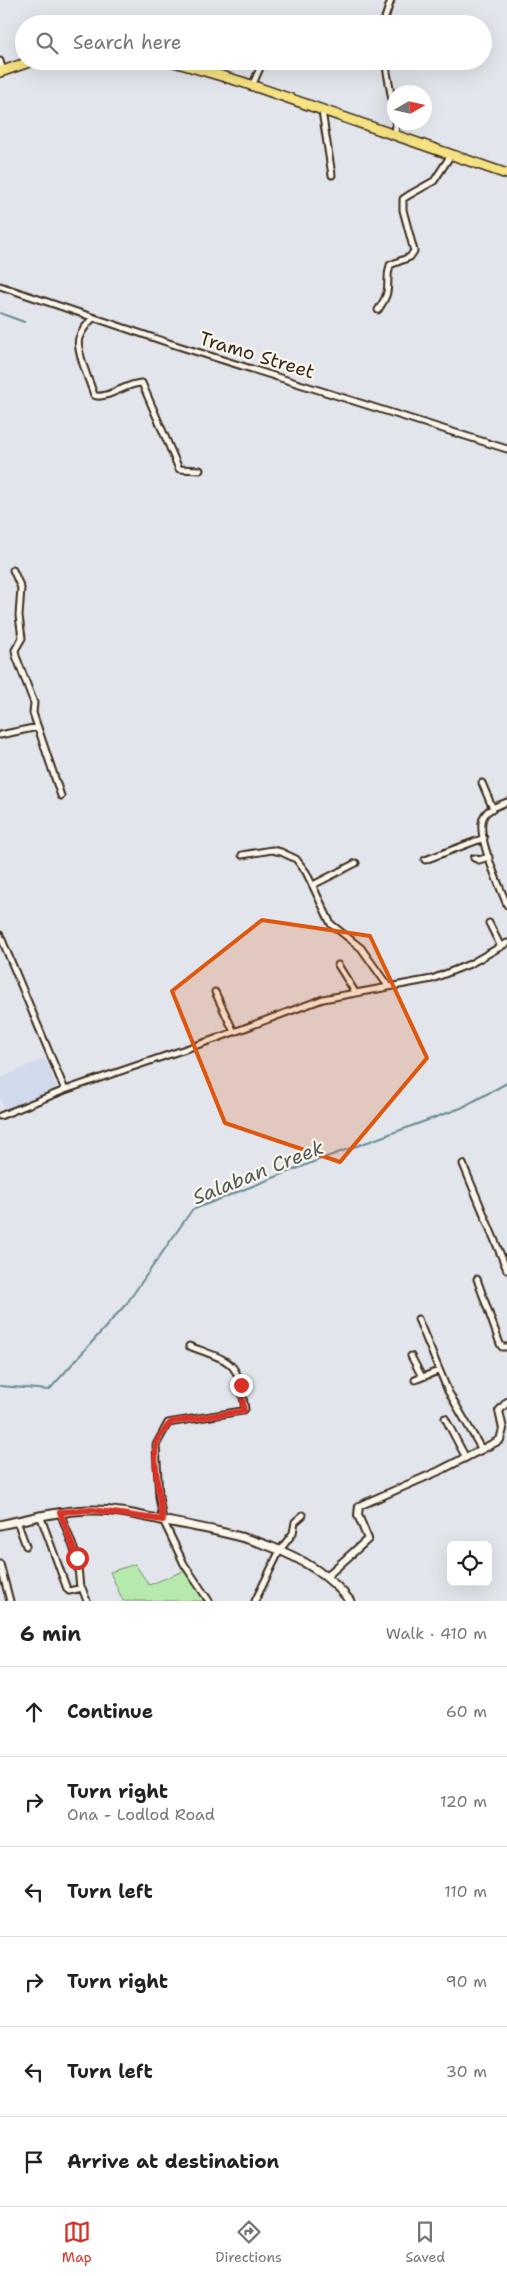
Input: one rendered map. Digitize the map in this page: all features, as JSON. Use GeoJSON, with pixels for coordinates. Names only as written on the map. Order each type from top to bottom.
{"type":"FeatureCollection","features":[{"type":"Feature","properties":{"kind":"highway"},"geometry":{"type":"LineString","coordinates":[[1,72],[15,67]]}},
{"type":"Feature","properties":{"kind":"highway"},"geometry":{"type":"LineString","coordinates":[[200,70],[507,174]]}},
{"type":"Feature","properties":{"kind":"main road"},"geometry":{"type":"LineString","coordinates":[[0,1524],[40,1515],[92,1510],[163,1520],[253,1540],[280,1550],[327,1576],[350,1601]]}},
{"type":"Feature","properties":{"kind":"street"},"geometry":{"type":"LineString","coordinates":[[386,15],[391,0]]}},
{"type":"Feature","properties":{"kind":"street"},"geometry":{"type":"LineString","coordinates":[[0,61],[1,72]]}},
{"type":"Feature","properties":{"kind":"street"},"geometry":{"type":"LineString","coordinates":[[252,86],[259,70]]}},
{"type":"Feature","properties":{"kind":"street"},"geometry":{"type":"LineString","coordinates":[[386,70],[389,85]]}},
{"type":"Feature","properties":{"kind":"street"},"geometry":{"type":"LineString","coordinates":[[322,111],[332,174]]}},
{"type":"Feature","properties":{"kind":"street"},"geometry":{"type":"LineString","coordinates":[[395,130],[395,135]]}},
{"type":"Feature","properties":{"kind":"street"},"geometry":{"type":"LineString","coordinates":[[378,310],[389,290],[390,265],[410,256],[414,251],[403,210],[403,200],[408,194],[434,181],[451,155]]}},
{"type":"Feature","properties":{"kind":"street","name":"Tramo Street"},"geometry":{"type":"LineString","coordinates":[[0,286],[93,318],[507,449]]}},
{"type":"Feature","properties":{"kind":"street"},"geometry":{"type":"LineString","coordinates":[[93,318],[80,334],[78,349],[94,395],[101,397],[135,383],[142,383],[179,469],[200,470]]}},
{"type":"Feature","properties":{"kind":"street"},"geometry":{"type":"LineString","coordinates":[[13,570],[21,588],[19,616],[22,638],[15,650],[34,703],[33,713],[61,796]]}},
{"type":"Feature","properties":{"kind":"street"},"geometry":{"type":"LineString","coordinates":[[1,732],[38,727]]}},
{"type":"Feature","properties":{"kind":"street"},"geometry":{"type":"LineString","coordinates":[[482,783],[493,809]]}},
{"type":"Feature","properties":{"kind":"street"},"geometry":{"type":"LineString","coordinates":[[507,802],[483,817],[484,838],[489,857],[507,903]]}},
{"type":"Feature","properties":{"kind":"street"},"geometry":{"type":"LineString","coordinates":[[425,860],[484,838]]}},
{"type":"Feature","properties":{"kind":"street"},"geometry":{"type":"LineString","coordinates":[[242,855],[272,850],[282,852],[300,864],[313,885],[331,924],[361,948],[388,986]]}},
{"type":"Feature","properties":{"kind":"street"},"geometry":{"type":"LineString","coordinates":[[474,858],[479,860],[489,857]]}},
{"type":"Feature","properties":{"kind":"street"},"geometry":{"type":"LineString","coordinates":[[313,885],[356,863]]}},
{"type":"Feature","properties":{"kind":"street"},"geometry":{"type":"LineString","coordinates":[[489,923],[501,947]]}},
{"type":"Feature","properties":{"kind":"street"},"geometry":{"type":"LineString","coordinates":[[0,935],[65,1090]]}},
{"type":"Feature","properties":{"kind":"street"},"geometry":{"type":"LineString","coordinates":[[0,1116],[65,1090],[234,1032],[323,999],[432,979],[446,974],[507,943]]}},
{"type":"Feature","properties":{"kind":"street"},"geometry":{"type":"LineString","coordinates":[[338,965],[355,992]]}},
{"type":"Feature","properties":{"kind":"street"},"geometry":{"type":"LineString","coordinates":[[215,992],[234,1032]]}},
{"type":"Feature","properties":{"kind":"street"},"geometry":{"type":"LineString","coordinates":[[463,1164],[507,1270]]}},
{"type":"Feature","properties":{"kind":"street"},"geometry":{"type":"LineString","coordinates":[[477,1278],[500,1344],[502,1347],[507,1346]]}},
{"type":"Feature","properties":{"kind":"street"},"geometry":{"type":"LineString","coordinates":[[418,1319],[438,1371],[482,1450]]}},
{"type":"Feature","properties":{"kind":"street"},"geometry":{"type":"LineString","coordinates":[[189,1346],[230,1363],[239,1378],[245,1410],[172,1422],[167,1425],[156,1445],[159,1497],[163,1520],[184,1564],[208,1601]]}},
{"type":"Feature","properties":{"kind":"street"},"geometry":{"type":"LineString","coordinates":[[411,1356],[422,1377]]}},
{"type":"Feature","properties":{"kind":"street"},"geometry":{"type":"LineString","coordinates":[[415,1380],[438,1371]]}},
{"type":"Feature","properties":{"kind":"street"},"geometry":{"type":"LineString","coordinates":[[327,1576],[368,1539],[358,1516],[359,1506],[466,1458],[500,1440],[503,1435],[499,1414],[507,1402]]}},
{"type":"Feature","properties":{"kind":"street"},"geometry":{"type":"LineString","coordinates":[[446,1418],[466,1458]]}},
{"type":"Feature","properties":{"kind":"street"},"geometry":{"type":"LineString","coordinates":[[60,1512],[77,1558],[80,1588],[88,1601]]}},
{"type":"Feature","properties":{"kind":"street"},"geometry":{"type":"LineString","coordinates":[[40,1515],[67,1589],[69,1591],[80,1588]]}},
{"type":"Feature","properties":{"kind":"street"},"geometry":{"type":"LineString","coordinates":[[255,1601],[280,1550],[293,1534],[295,1522],[303,1515]]}},
{"type":"Feature","properties":{"kind":"street"},"geometry":{"type":"LineString","coordinates":[[17,1520],[26,1546]]}},
{"type":"Feature","properties":{"kind":"street"},"geometry":{"type":"LineString","coordinates":[[0,1564],[10,1601]]}},
{"type":"Feature","properties":{"kind":"highlighted area"},"geometry":{"type":"Polygon","coordinates":[[[262,920],[370,936],[427,1058],[340,1162],[225,1123],[172,991],[262,920]]]}},
{"type":"Feature","properties":{"kind":"shaded area"},"geometry":{"type":"Polygon","coordinates":[[[45,1058],[58,1090],[5,1112],[0,1099],[0,1078],[45,1058]]]}},
{"type":"Feature","properties":{"kind":"green space"},"geometry":{"type":"Polygon","coordinates":[[[135,1564],[149,1585],[191,1568],[213,1601],[123,1601],[110,1572],[135,1564]]]}},
{"type":"Feature","properties":{"kind":"waterway"},"geometry":{"type":"LineString","coordinates":[[0,313],[24,322]]}},
{"type":"Feature","properties":{"kind":"waterway","name":"Salaban Creek"},"geometry":{"type":"LineString","coordinates":[[0,1386],[49,1390],[127,1303],[192,1210],[321,1159],[461,1108],[507,1083]]}},
{"type":"Feature","properties":{"kind":"route"},"geometry":{"type":"LineString","coordinates":[[77,1558],[60,1512],[92,1510],[163,1520],[159,1497],[156,1445],[168,1423],[244,1411],[241,1385]]}}]}
